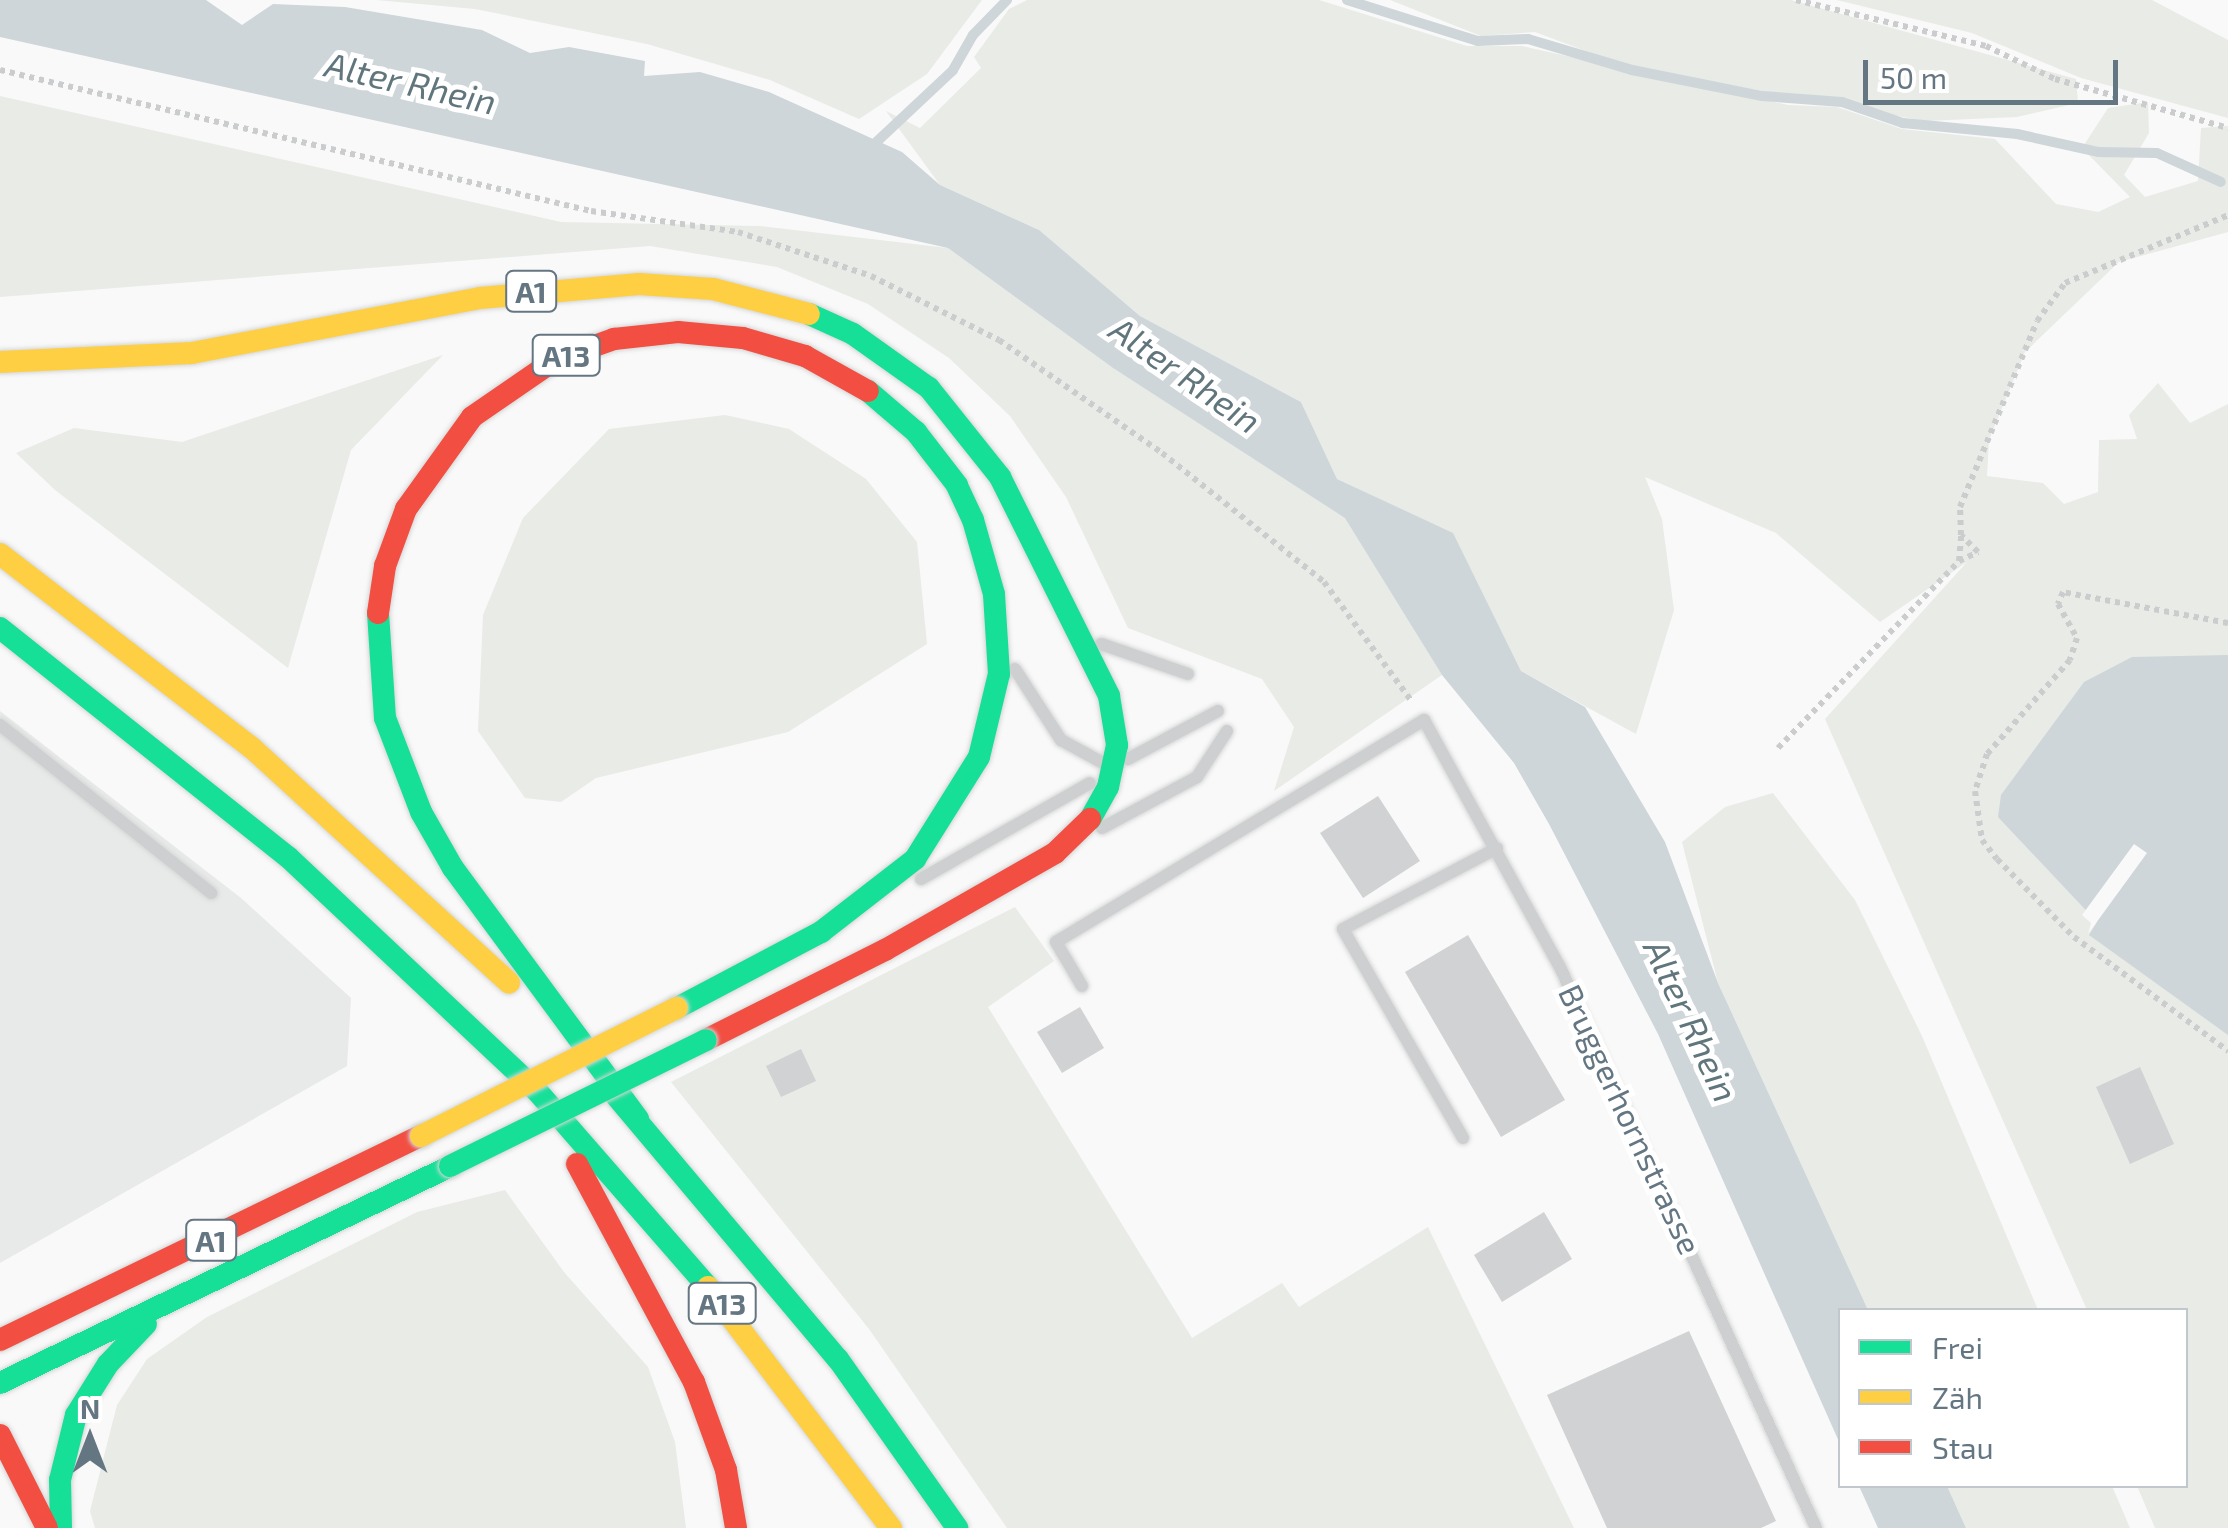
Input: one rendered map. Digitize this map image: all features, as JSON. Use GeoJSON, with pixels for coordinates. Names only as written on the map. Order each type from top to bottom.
{"type":"FeatureCollection","features":[{"type":"Feature","properties":{"kind":"highway","name":"A1"},"geometry":{"type":"LineString","coordinates":[[0,362],[192,353],[559,288],[676,286],[772,302],[869,344],[949,408],[1000,477],[1082,636],[1114,710],[1114,766],[1095,813],[1056,853],[885,950],[706,1040],[164,1308],[0,1383]]}},
{"type":"Feature","properties":{"kind":"highway","name":"A13"},"geometry":{"type":"LineString","coordinates":[[420,1136],[677,1008],[822,932],[900,874],[956,802],[991,722],[999,636],[977,530],[946,469],[876,396],[784,348],[678,332],[576,351],[484,406],[433,463],[394,537],[378,606],[379,681],[391,738],[453,868],[638,1119],[838,1359],[957,1528]]}},
{"type":"Feature","properties":{"kind":"highway"},"geometry":{"type":"LineString","coordinates":[[0,554],[169,681],[316,803],[530,1002],[638,1119]]}},
{"type":"Feature","properties":{"kind":"highway"},"geometry":{"type":"LineString","coordinates":[[0,628],[288,857],[537,1090],[694,1382],[726,1470],[736,1528]]}},
{"type":"Feature","properties":{"kind":"highway","name":"A13"},"geometry":{"type":"LineString","coordinates":[[537,1090],[745,1330],[890,1528]]}},
{"type":"Feature","properties":{"kind":"highway","name":"A1"},"geometry":{"type":"LineString","coordinates":[[0,1340],[420,1136]]}},
{"type":"Feature","properties":{"kind":"highway","name":"A1"},"geometry":{"type":"LineString","coordinates":[[61,1528],[60,1480],[76,1415],[108,1364],[164,1308]]}},
{"type":"Feature","properties":{"kind":"highway"},"geometry":{"type":"LineString","coordinates":[[0,1434],[47,1528]]}},
{"type":"Feature","properties":{"kind":"lane"},"geometry":{"type":"LineString","coordinates":[[999,636],[1061,740],[1114,766]]}},
{"type":"Feature","properties":{"kind":"lane"},"geometry":{"type":"LineString","coordinates":[[1082,636],[1188,674]]}},
{"type":"Feature","properties":{"kind":"lane"},"geometry":{"type":"LineString","coordinates":[[822,932],[1062,803],[1114,766],[1218,710]]}},
{"type":"Feature","properties":{"kind":"lane","name":"Bruggerhornstrasse"},"geometry":{"type":"LineString","coordinates":[[1082,986],[1056,942],[1424,720],[1497,848],[1663,1183],[1816,1528]]}},
{"type":"Feature","properties":{"kind":"lane"},"geometry":{"type":"LineString","coordinates":[[0,724],[211,893]]}},
{"type":"Feature","properties":{"kind":"lane"},"geometry":{"type":"LineString","coordinates":[[1056,853],[1197,777],[1227,732]]}},
{"type":"Feature","properties":{"kind":"lane"},"geometry":{"type":"LineString","coordinates":[[1463,1138],[1343,930],[1497,848]]}},
{"type":"Feature","properties":{"kind":"path"},"geometry":{"type":"LineString","coordinates":[[1796,0],[1986,46],[2055,79],[2228,128]]}},
{"type":"Feature","properties":{"kind":"path"},"geometry":{"type":"LineString","coordinates":[[1959,561],[1960,507],[2037,321],[2065,284],[2228,215]]}},
{"type":"Feature","properties":{"kind":"path"},"geometry":{"type":"LineString","coordinates":[[1778,748],[1959,561],[1978,552],[1961,534]]}},
{"type":"Feature","properties":{"kind":"path"},"geometry":{"type":"LineString","coordinates":[[2228,623],[2063,592],[2058,604],[2077,638],[2070,660],[1987,754],[1975,792],[1982,840],[1997,859],[2074,937],[2228,1051]]}},
{"type":"Feature","properties":{"kind":"shaded area"},"geometry":{"type":"Polygon","coordinates":[[[376,0],[982,0],[927,74],[859,119],[770,80],[647,44],[475,9],[376,0]]]}},
{"type":"Feature","properties":{"kind":"shaded area"},"geometry":{"type":"Polygon","coordinates":[[[1027,0],[1319,0],[1467,46],[1522,46],[1788,105],[1837,107],[1902,129],[1995,139],[2056,204],[2098,212],[2130,197],[2082,148],[2108,108],[2148,102],[2149,133],[2124,175],[2145,197],[2198,181],[2201,128],[2228,126],[2228,232],[2119,262],[2025,352],[1989,440],[1987,476],[2043,483],[2064,504],[2098,492],[2099,440],[2137,439],[2129,415],[2158,383],[2190,423],[2228,404],[2228,1528],[2155,1528],[2138,1488],[2188,1488],[2188,1308],[2086,1308],[1825,719],[1967,562],[1880,622],[1776,533],[1645,477],[1662,519],[1674,610],[1636,734],[1521,671],[1453,534],[1337,479],[1301,402],[1140,316],[1037,229],[940,185],[886,111],[920,128],[981,68],[974,57],[1009,9],[1027,0]]]}},
{"type":"Feature","properties":{"kind":"shaded area"},"geometry":{"type":"Polygon","coordinates":[[[1390,0],[1791,0],[2076,79],[2078,103],[2017,117],[1925,121],[1626,66],[1535,32],[1481,36],[1390,0]]]}},
{"type":"Feature","properties":{"kind":"shaded area"},"geometry":{"type":"Polygon","coordinates":[[[1837,0],[2152,0],[2228,40],[2228,118],[2081,78],[1972,33],[1837,0]]]}},
{"type":"Feature","properties":{"kind":"shaded area"},"geometry":{"type":"Polygon","coordinates":[[[0,96],[561,222],[759,226],[948,248],[1113,368],[1346,518],[1442,675],[1274,791],[1294,727],[1262,679],[1128,628],[1066,497],[1010,416],[949,358],[868,304],[777,267],[650,246],[0,297],[0,96]]]}},
{"type":"Feature","properties":{"kind":"shaded area"},"geometry":{"type":"Polygon","coordinates":[[[443,355],[351,450],[288,668],[55,490],[16,453],[74,428],[182,442],[443,355]]]}},
{"type":"Feature","properties":{"kind":"shaded area"},"geometry":{"type":"Polygon","coordinates":[[[725,415],[789,429],[866,479],[917,542],[927,644],[788,732],[596,778],[561,802],[525,798],[478,731],[483,615],[523,518],[609,429],[725,415]]]}},
{"type":"Feature","properties":{"kind":"shaded area"},"geometry":{"type":"Polygon","coordinates":[[[0,711],[241,898],[351,998],[347,1066],[0,1263],[0,711]]]}},
{"type":"Feature","properties":{"kind":"shaded area"},"geometry":{"type":"Polygon","coordinates":[[[1773,793],[1855,900],[1922,1036],[2037,1308],[1867,1308],[1718,983],[1682,842],[1725,807],[1773,793]]]}},
{"type":"Feature","properties":{"kind":"shaded area"},"geometry":{"type":"Polygon","coordinates":[[[1015,907],[1054,961],[988,1007],[1192,1338],[1282,1283],[1299,1307],[1428,1227],[1574,1528],[1007,1528],[869,1329],[671,1082],[1015,907]]]}},
{"type":"Feature","properties":{"kind":"shaded area"},"geometry":{"type":"Polygon","coordinates":[[[505,1190],[564,1272],[648,1367],[675,1442],[686,1528],[95,1528],[90,1511],[117,1405],[147,1359],[207,1317],[417,1212],[505,1190]]]}},
{"type":"Feature","properties":{"kind":"shaded area"},"geometry":{"type":"Polygon","coordinates":[[[1948,1488],[2113,1488],[2130,1528],[1966,1528],[1948,1488]]]}},
{"type":"Feature","properties":{"kind":"water","name":"Alter Rhein"},"geometry":{"type":"Polygon","coordinates":[[[0,0],[206,0],[242,25],[273,4],[345,7],[482,30],[530,53],[569,47],[645,61],[644,76],[700,72],[769,92],[902,152],[940,185],[1039,230],[1140,316],[1301,402],[1337,479],[1453,533],[1521,671],[1585,707],[1665,842],[1718,983],[1867,1308],[1838,1308],[1838,1439],[1658,1034],[1549,824],[1514,763],[1442,675],[1345,518],[1113,368],[948,248],[0,37],[0,0]]]}},
{"type":"Feature","properties":{"kind":"water"},"geometry":{"type":"Polygon","coordinates":[[[2228,655],[2228,1035],[2089,935],[2097,922],[1998,817],[2001,795],[2084,682],[2132,657],[2228,655]]]}},
{"type":"Feature","properties":{"kind":"water"},"geometry":{"type":"Polygon","coordinates":[[[1860,1488],[1948,1488],[1966,1528],[1878,1528],[1860,1488]]]}},
{"type":"Feature","properties":{"kind":"pier"},"geometry":{"type":"Polygon","coordinates":[[[2134,844],[2147,853],[2088,934],[2091,923],[2082,915],[2134,844]]]}},
{"type":"Feature","properties":{"kind":"building"},"geometry":{"type":"Polygon","coordinates":[[[1378,796],[1420,861],[1363,898],[1320,833],[1378,796]]]}},
{"type":"Feature","properties":{"kind":"building"},"geometry":{"type":"Polygon","coordinates":[[[1468,935],[1565,1100],[1501,1137],[1405,972],[1468,935]]]}},
{"type":"Feature","properties":{"kind":"building"},"geometry":{"type":"Polygon","coordinates":[[[1080,1007],[1104,1048],[1062,1073],[1037,1032],[1080,1007]]]}},
{"type":"Feature","properties":{"kind":"building"},"geometry":{"type":"Polygon","coordinates":[[[801,1049],[816,1081],[781,1097],[766,1066],[801,1049]]]}},
{"type":"Feature","properties":{"kind":"building"},"geometry":{"type":"Polygon","coordinates":[[[2140,1067],[2174,1144],[2130,1164],[2096,1087],[2140,1067]]]}},
{"type":"Feature","properties":{"kind":"building"},"geometry":{"type":"Polygon","coordinates":[[[1544,1212],[1572,1259],[1502,1302],[1474,1255],[1544,1212]]]}},
{"type":"Feature","properties":{"kind":"building"},"geometry":{"type":"Polygon","coordinates":[[[1689,1331],[1776,1521],[1761,1528],[1607,1528],[1547,1395],[1689,1331]]]}},
{"type":"Feature","properties":{"kind":"waterway"},"geometry":{"type":"LineString","coordinates":[[869,149],[953,70],[973,35],[1007,0]]}},
{"type":"Feature","properties":{"kind":"waterway"},"geometry":{"type":"LineString","coordinates":[[1347,0],[1478,41],[1528,39],[1632,70],[1762,96],[1842,102],[1903,123],[2017,134],[2099,152],[2157,153],[2221,182]]}},
{"type":"Feature","properties":{"kind":"traffic: fast"},"geometry":{"type":"LineString","coordinates":[[809,314],[853,334],[929,388],[1000,477],[1109,696],[1117,745],[1108,787],[1090,819]]}},
{"type":"Feature","properties":{"kind":"traffic: fast"},"geometry":{"type":"LineString","coordinates":[[677,1008],[821,932],[915,859],[979,757],[999,674],[994,594],[973,520],[957,485],[916,432],[868,391]]}},
{"type":"Feature","properties":{"kind":"traffic: fast"},"geometry":{"type":"LineString","coordinates":[[378,613],[385,718],[421,812],[453,868],[638,1119]]}},
{"type":"Feature","properties":{"kind":"traffic: fast"},"geometry":{"type":"LineString","coordinates":[[0,628],[288,857],[537,1091],[708,1287]]}},
{"type":"Feature","properties":{"kind":"traffic: fast"},"geometry":{"type":"LineString","coordinates":[[450,1166],[706,1040]]}},
{"type":"Feature","properties":{"kind":"traffic: fast"},"geometry":{"type":"LineString","coordinates":[[617,1097],[838,1359],[957,1528]]}},
{"type":"Feature","properties":{"kind":"traffic: fast"},"geometry":{"type":"LineString","coordinates":[[0,1383],[450,1166]]}},
{"type":"Feature","properties":{"kind":"traffic: fast"},"geometry":{"type":"LineString","coordinates":[[61,1528],[60,1480],[76,1415],[108,1364],[146,1324]]}},
{"type":"Feature","properties":{"kind":"traffic: slow"},"geometry":{"type":"LineString","coordinates":[[0,362],[192,353],[480,298],[639,284],[713,289],[809,314]]}},
{"type":"Feature","properties":{"kind":"traffic: slow"},"geometry":{"type":"LineString","coordinates":[[0,554],[252,748],[509,983]]}},
{"type":"Feature","properties":{"kind":"traffic: slow"},"geometry":{"type":"LineString","coordinates":[[421,1136],[677,1008]]}},
{"type":"Feature","properties":{"kind":"traffic: slow"},"geometry":{"type":"LineString","coordinates":[[708,1287],[891,1528]]}},
{"type":"Feature","properties":{"kind":"traffic: jam"},"geometry":{"type":"LineString","coordinates":[[378,613],[385,566],[406,509],[472,417],[555,360],[614,339],[678,332],[743,338],[805,356],[868,391]]}},
{"type":"Feature","properties":{"kind":"traffic: jam"},"geometry":{"type":"LineString","coordinates":[[706,1040],[885,950],[1055,853],[1090,819]]}},
{"type":"Feature","properties":{"kind":"traffic: jam"},"geometry":{"type":"LineString","coordinates":[[0,1340],[421,1136]]}},
{"type":"Feature","properties":{"kind":"traffic: jam"},"geometry":{"type":"LineString","coordinates":[[577,1164],[694,1382],[726,1470],[736,1528]]}},
{"type":"Feature","properties":{"kind":"traffic: jam"},"geometry":{"type":"LineString","coordinates":[[0,1435],[47,1528]]}}]}
